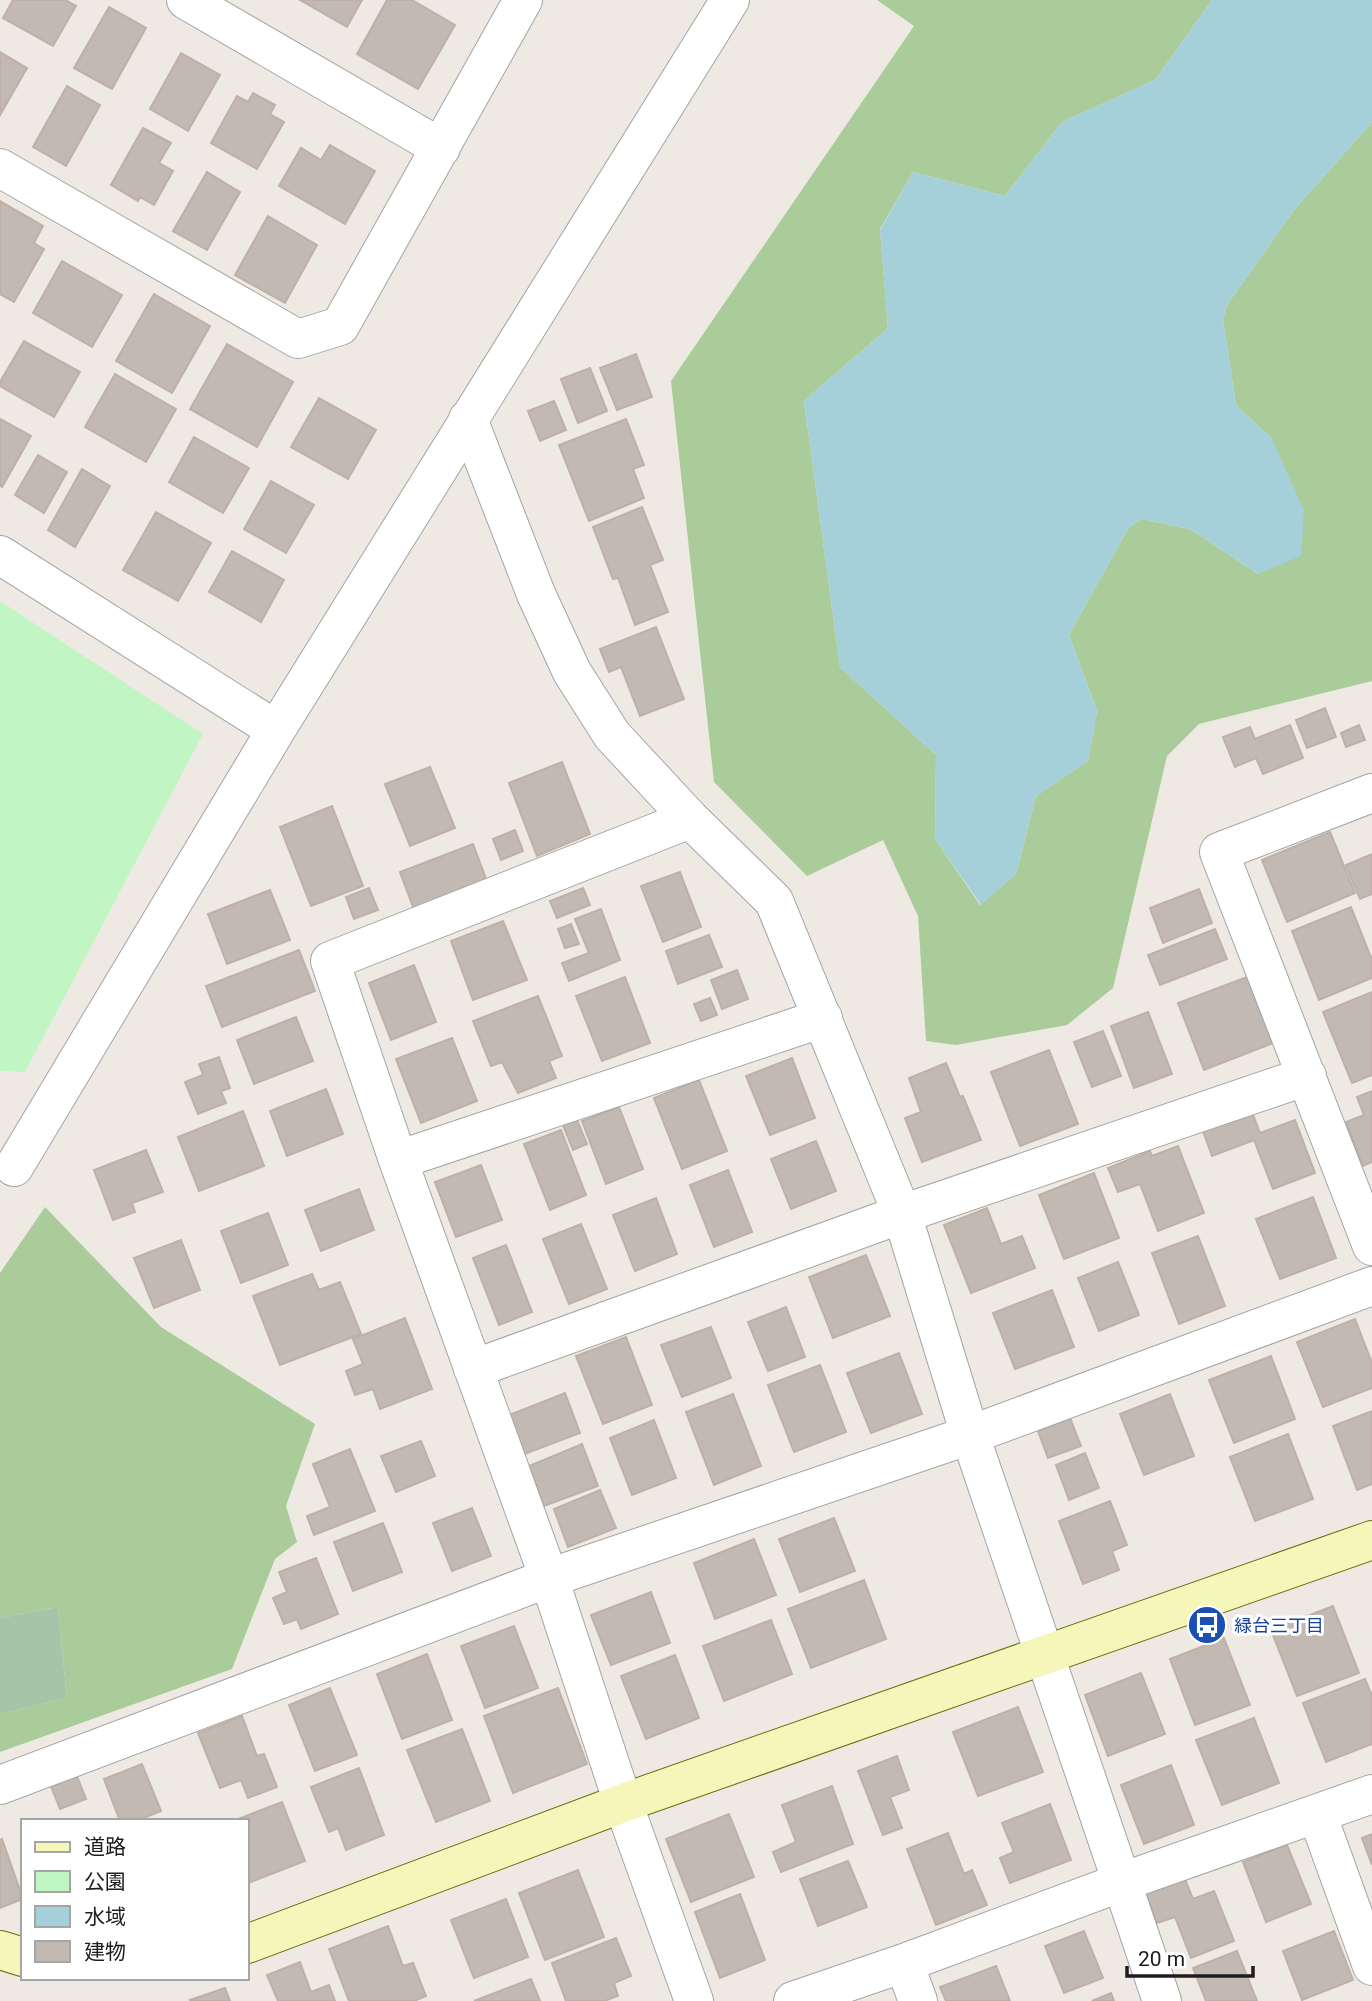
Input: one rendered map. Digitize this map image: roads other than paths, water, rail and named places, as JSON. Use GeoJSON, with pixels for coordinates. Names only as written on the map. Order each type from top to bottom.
{"type":"FeatureCollection","features":[{"type":"Feature","properties":{"kind":"street"},"geometry":{"type":"LineString","coordinates":[[186,0],[440,148]]}},
{"type":"Feature","properties":{"kind":"street"},"geometry":{"type":"LineString","coordinates":[[0,168],[298,339],[340,326],[523,0]]}},
{"type":"Feature","properties":{"kind":"street"},"geometry":{"type":"LineString","coordinates":[[14,1167],[276,730],[730,0]]}},
{"type":"Feature","properties":{"kind":"street"},"geometry":{"type":"LineString","coordinates":[[468,419],[536,594],[572,672],[612,735],[690,820],[774,901],[902,1214],[970,1435],[1162,2001]]}},
{"type":"Feature","properties":{"kind":"street"},"geometry":{"type":"LineString","coordinates":[[0,555],[276,730]]}},
{"type":"Feature","properties":{"kind":"street"},"geometry":{"type":"LineString","coordinates":[[1372,793],[1219,852],[1372,1247]]}},
{"type":"Feature","properties":{"kind":"street"},"geometry":{"type":"LineString","coordinates":[[690,820],[330,961],[398,1160],[549,1578],[623,1803],[694,2001]]}},
{"type":"Feature","properties":{"kind":"street"},"geometry":{"type":"LineString","coordinates":[[398,1160],[822,1018]]}},
{"type":"Feature","properties":{"kind":"street"},"geometry":{"type":"LineString","coordinates":[[473,1369],[902,1214],[1307,1076]]}},
{"type":"Feature","properties":{"kind":"street"},"geometry":{"type":"LineString","coordinates":[[0,1786],[549,1578],[970,1435],[1372,1286]]}},
{"type":"Feature","properties":{"kind":"street"},"geometry":{"type":"LineString","coordinates":[[248,1944],[623,1803],[1372,1540]]}},
{"type":"Feature","properties":{"kind":"street"},"geometry":{"type":"LineString","coordinates":[[793,2001],[1372,1794]]}},
{"type":"Feature","properties":{"kind":"street"},"geometry":{"type":"LineString","coordinates":[[1317,1814],[1372,1966]]}},
{"type":"Feature","properties":{"kind":"street"},"geometry":{"type":"LineString","coordinates":[[0,1950],[21,1955]]}},
{"type":"Feature","properties":{"kind":"street"},"geometry":{"type":"LineString","coordinates":[[904,1963],[918,2001]]}},
{"type":"Feature","properties":{"kind":"water"},"geometry":{"type":"Polygon","coordinates":[[[1212,0],[1372,0],[1372,122],[1294,210],[1227,305],[1223,319],[1236,405],[1272,439],[1304,510],[1301,556],[1258,574],[1190,529],[1142,519],[1129,527],[1069,635],[1097,711],[1088,761],[1036,796],[1016,874],[981,905],[935,839],[936,755],[840,667],[804,401],[888,328],[880,230],[913,172],[1005,196],[1062,122],[1155,80],[1212,0]]]}},
{"type":"Feature","properties":{"kind":"place","name":"緑台三丁目"},"geometry":{"type":"Point","coordinates":[1207,1625]}}]}
